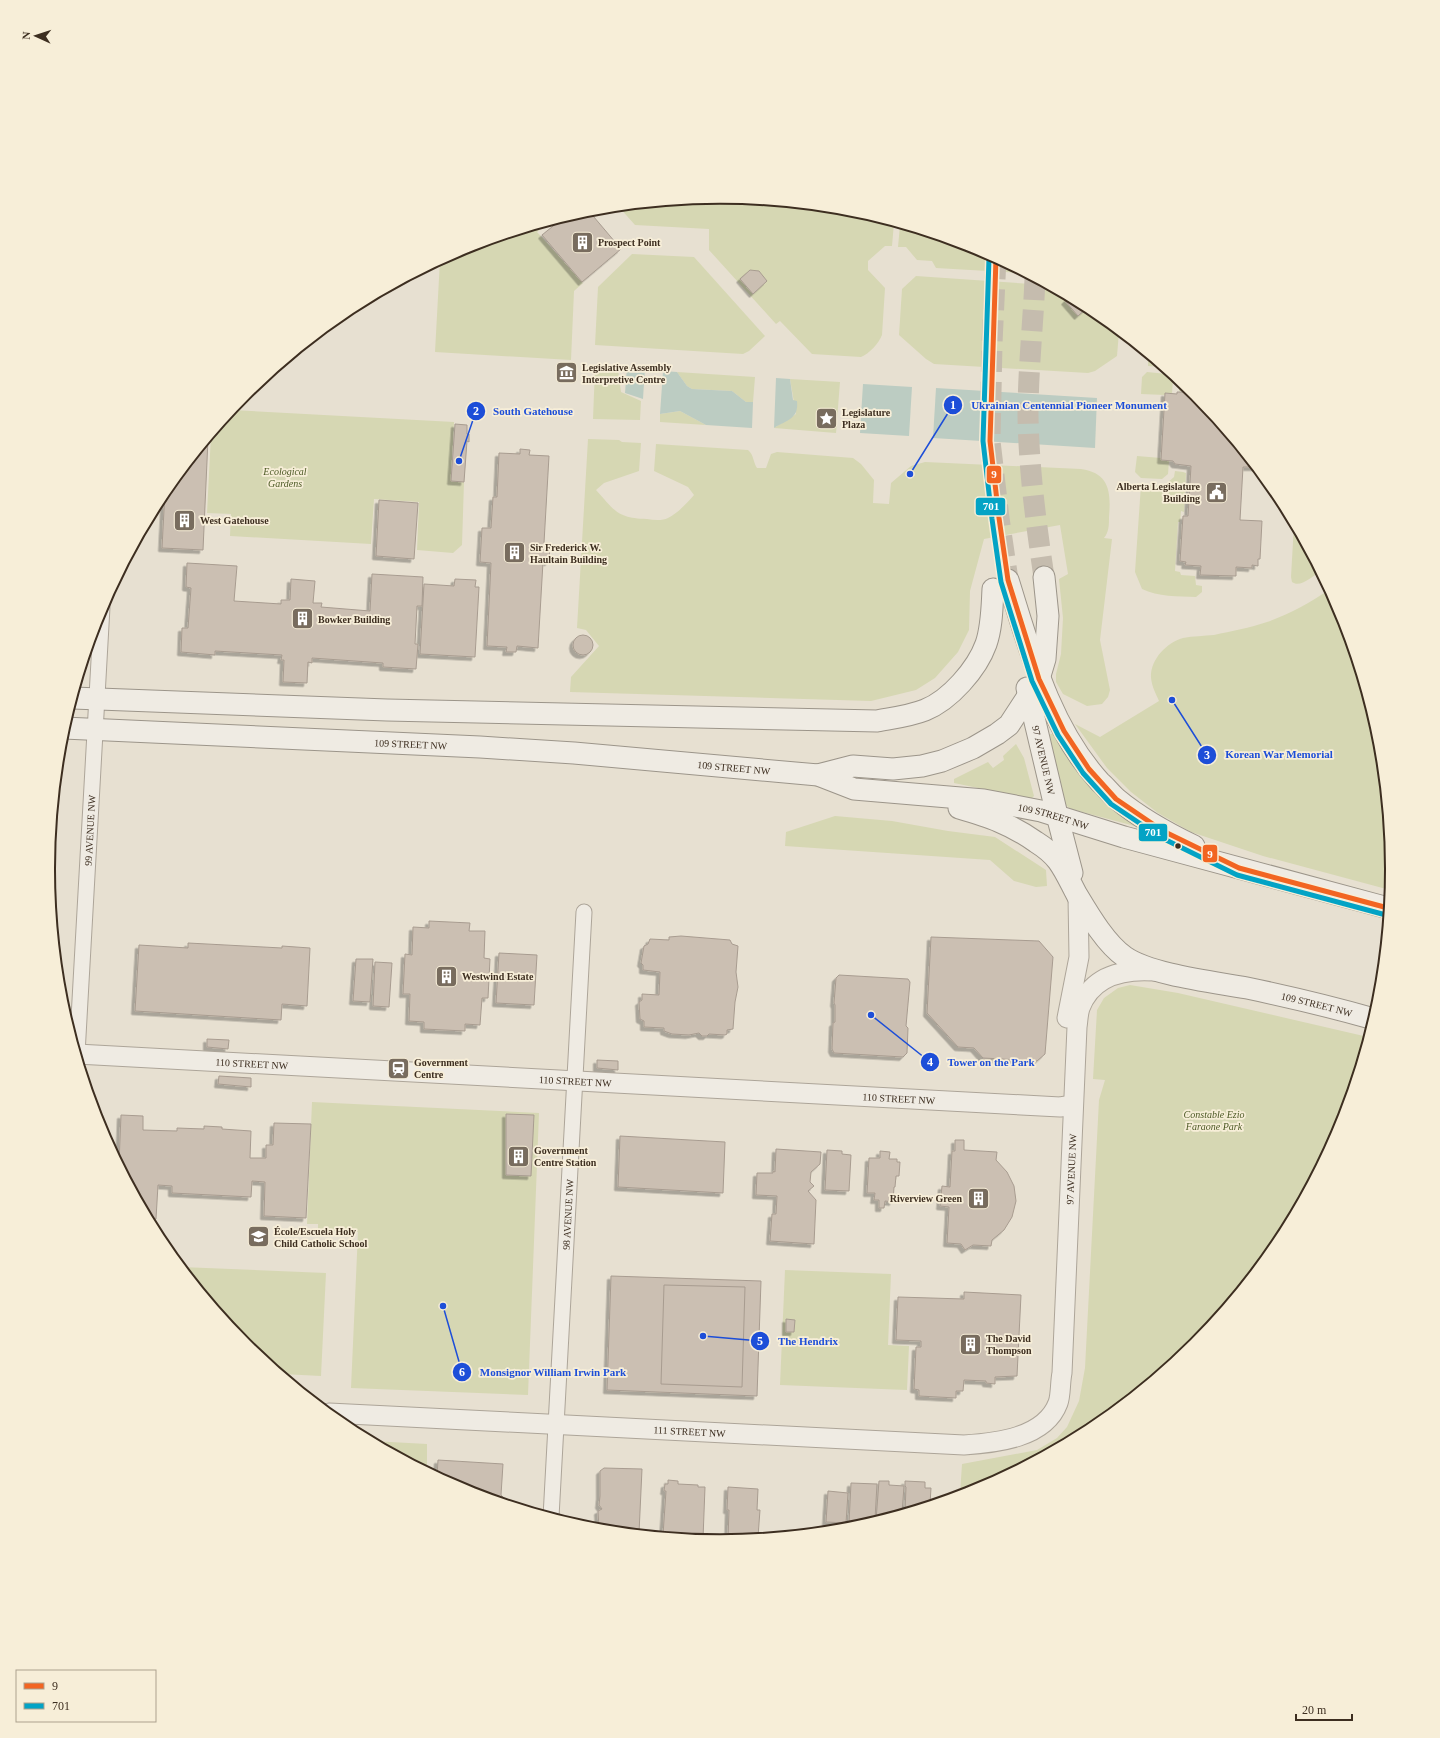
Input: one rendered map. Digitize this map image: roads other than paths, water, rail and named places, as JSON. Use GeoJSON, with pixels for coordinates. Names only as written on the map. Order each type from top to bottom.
{"type":"FeatureCollection","features":[{"type":"Feature","properties":{"kind":"main road"},"geometry":{"type":"LineString","coordinates":[[818,775],[853,766],[893,769],[922,766],[942,761],[973,748],[1009,725],[1029,697],[1039,679],[1045,659],[1048,616],[1044,577]]}},
{"type":"Feature","properties":{"kind":"main road"},"geometry":{"type":"LineString","coordinates":[[1001,585],[1039,679],[1064,731],[1089,769],[1116,799],[1163,831],[1239,868]]}},
{"type":"Feature","properties":{"kind":"main road"},"geometry":{"type":"LineString","coordinates":[[78,698],[387,710],[877,721],[905,716],[926,710],[952,693],[977,662],[986,644],[1001,585]]}},
{"type":"Feature","properties":{"kind":"main road","name":"97 AVENUE NW"},"geometry":{"type":"LineString","coordinates":[[1001,585],[1078,897]]}},
{"type":"Feature","properties":{"kind":"main road","name":"109 STREET NW"},"geometry":{"type":"LineString","coordinates":[[71,728],[574,753],[818,775],[854,788],[984,800],[1057,815],[1124,837],[1384,907]]}},
{"type":"Feature","properties":{"kind":"main road","name":"109 STREET NW"},"geometry":{"type":"LineString","coordinates":[[906,794],[994,818],[1016,828],[1047,849],[1057,860],[1078,897],[1100,931],[1126,958],[1159,971],[1249,988],[1368,1017]]}},
{"type":"Feature","properties":{"kind":"street","name":"99 AVENUE NW"},"geometry":{"type":"LineString","coordinates":[[78,1040],[101,628]]}},
{"type":"Feature","properties":{"kind":"street","name":"97 AVENUE NW"},"geometry":{"type":"LineString","coordinates":[[1046,1421],[1058,1403],[1062,1373],[1067,1106],[1066,1024],[1079,957],[1078,897]]}},
{"type":"Feature","properties":{"kind":"street","name":"98 AVENUE NW"},"geometry":{"type":"LineString","coordinates":[[551,1512],[584,912]]}},
{"type":"Feature","properties":{"kind":"street","name":"97 AVENUE NW"},"geometry":{"type":"LineString","coordinates":[[1067,1106],[1080,1009],[1086,997],[1100,982],[1118,973],[1136,970],[1159,971]]}},
{"type":"Feature","properties":{"kind":"street","name":"110 STREET NW"},"geometry":{"type":"LineString","coordinates":[[82,1054],[574,1082],[1067,1106]]}},
{"type":"Feature","properties":{"kind":"street","name":"111 STREET NW"},"geometry":{"type":"LineString","coordinates":[[339,1414],[964,1444],[987,1444],[1010,1438],[1030,1431],[1046,1421]]}},
{"type":"Feature","properties":{"kind":"tunnel"},"geometry":{"type":"LineString","coordinates":[[996,265],[990,441],[1008,580]]}},
{"type":"Feature","properties":{"kind":"tunnel"},"geometry":{"type":"LineString","coordinates":[[1035,284],[1028,416],[1033,497],[1044,577]]}},
{"type":"Feature","properties":{"kind":"place","name":"Prospect Point"},"geometry":{"type":"Point","coordinates":[582,242]}},
{"type":"Feature","properties":{"kind":"place","name":"Legislative Assembly Interpretive Centre"},"geometry":{"type":"Point","coordinates":[566,373]}},
{"type":"Feature","properties":{"kind":"place","name":"Legislature Plaza"},"geometry":{"type":"Point","coordinates":[826,418]}},
{"type":"Feature","properties":{"kind":"place","name":"South Gatehouse"},"geometry":{"type":"Point","coordinates":[459,461]}},
{"type":"Feature","properties":{"kind":"place","name":"Ukrainian Centennial Pioneer Monument"},"geometry":{"type":"Point","coordinates":[910,474]}},
{"type":"Feature","properties":{"kind":"place","name":"Alberta Legislature Building"},"geometry":{"type":"Point","coordinates":[1216,492]}},
{"type":"Feature","properties":{"kind":"place","name":"West Gatehouse"},"geometry":{"type":"Point","coordinates":[184,520]}},
{"type":"Feature","properties":{"kind":"place","name":"Sir Frederick W. Haultain Building"},"geometry":{"type":"Point","coordinates":[515,553]}},
{"type":"Feature","properties":{"kind":"place","name":"Bowker Building"},"geometry":{"type":"Point","coordinates":[303,619]}},
{"type":"Feature","properties":{"kind":"place","name":"Korean War Memorial"},"geometry":{"type":"Point","coordinates":[1172,700]}},
{"type":"Feature","properties":{"kind":"place","name":"Westwind Estate"},"geometry":{"type":"Point","coordinates":[447,976]}},
{"type":"Feature","properties":{"kind":"place","name":"Tower on the Park"},"geometry":{"type":"Point","coordinates":[871,1015]}},
{"type":"Feature","properties":{"kind":"place","name":"Government Centre"},"geometry":{"type":"Point","coordinates":[398,1068]}},
{"type":"Feature","properties":{"kind":"place","name":"Government Centre Station"},"geometry":{"type":"Point","coordinates":[519,1156]}},
{"type":"Feature","properties":{"kind":"place","name":"Riverview Green"},"geometry":{"type":"Point","coordinates":[978,1198]}},
{"type":"Feature","properties":{"kind":"place","name":"École/Escuela Holy Child Catholic School"},"geometry":{"type":"Point","coordinates":[258,1237]}},
{"type":"Feature","properties":{"kind":"place","name":"Monsignor William Irwin Park"},"geometry":{"type":"Point","coordinates":[443,1306]}},
{"type":"Feature","properties":{"kind":"place","name":"The Hendrix"},"geometry":{"type":"Point","coordinates":[703,1336]}},
{"type":"Feature","properties":{"kind":"place","name":"The David Thompson"},"geometry":{"type":"Point","coordinates":[970,1344]}},
{"type":"Feature","properties":{"kind":"park label","name":"Ecological Gardens"},"geometry":{"type":"Point","coordinates":[285,476]}},
{"type":"Feature","properties":{"kind":"park label","name":"Constable Ezio Faraone Park"},"geometry":{"type":"Point","coordinates":[1214,1120]}}]}
